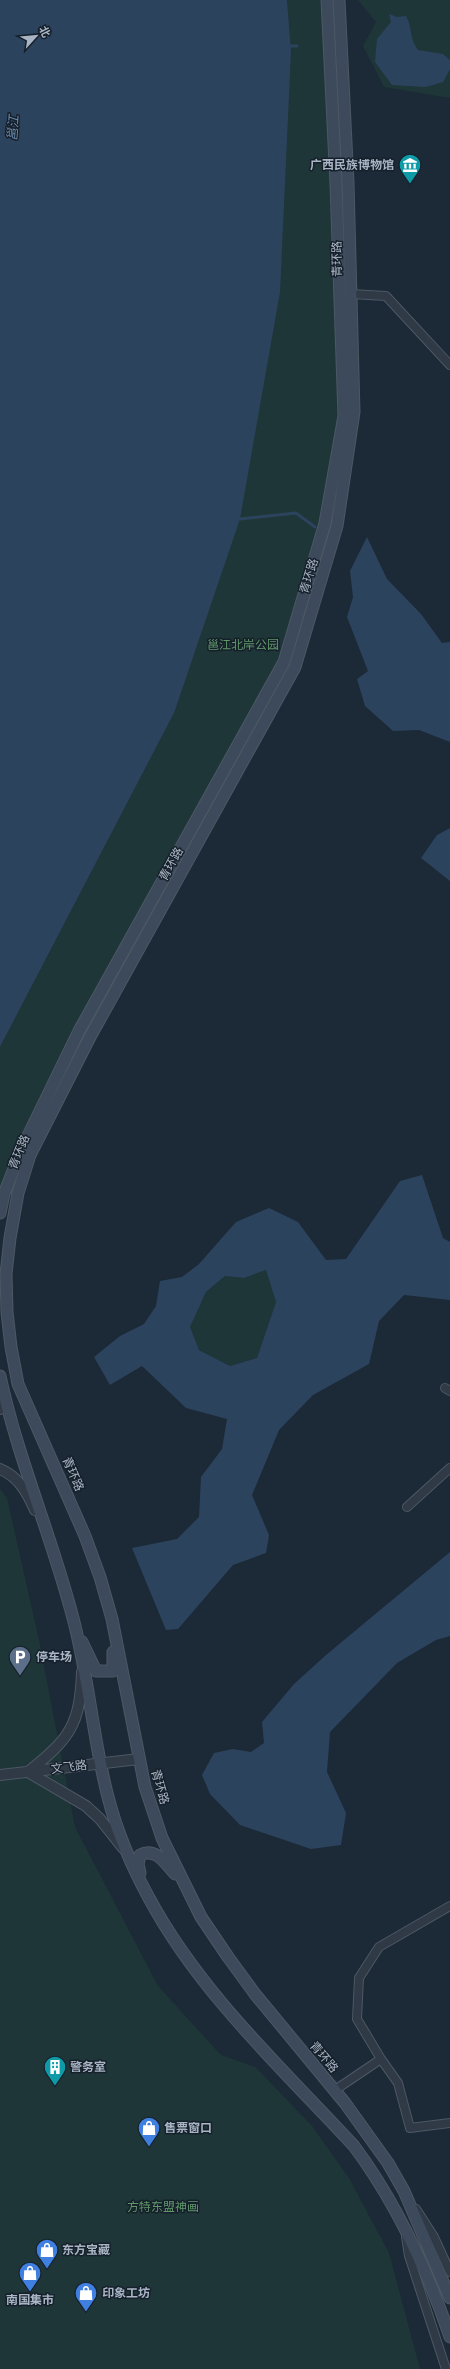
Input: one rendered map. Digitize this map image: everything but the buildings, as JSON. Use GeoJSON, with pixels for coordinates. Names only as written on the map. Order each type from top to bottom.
{"type":"FeatureCollection","features":[{"type":"Feature","properties":{"kind":"main road","name":"青环路"},"geometry":{"type":"LineString","coordinates":[[0,1212],[4,1194],[22,1148],[79,1031],[284,662],[325,523],[344,416],[336,184],[326,0]]}},
{"type":"Feature","properties":{"kind":"main road","name":"青环路"},"geometry":{"type":"LineString","coordinates":[[339,0],[348,183],[354,412],[337,526],[295,667],[90,1037],[30,1155],[18,1193],[10,1238],[6,1274],[7,1312],[10,1347],[18,1384],[85,1536],[112,1619],[145,1787],[162,1838],[181,1880],[202,1917],[232,1963],[255,1994],[369,2134],[404,2190],[450,2298]]}},
{"type":"Feature","properties":{"kind":"main road"},"geometry":{"type":"LineString","coordinates":[[0,1376],[17,1444],[51,1543],[75,1625],[108,1798],[128,1854],[149,1898],[196,1972],[225,2009],[354,2146],[386,2194],[405,2228],[424,2270],[450,2337]]}},
{"type":"Feature","properties":{"kind":"main road"},"geometry":{"type":"LineString","coordinates":[[75,1625],[96,1671],[113,1671],[112,1619]]}},
{"type":"Feature","properties":{"kind":"main road"},"geometry":{"type":"LineString","coordinates":[[149,1898],[138,1864],[140,1855],[147,1852],[156,1853],[181,1880]]}},
{"type":"Feature","properties":{"kind":"street"},"geometry":{"type":"LineString","coordinates":[[351,294],[386,296],[450,365]]}},
{"type":"Feature","properties":{"kind":"street"},"geometry":{"type":"LineString","coordinates":[[0,1409],[3,1389]]}},
{"type":"Feature","properties":{"kind":"street"},"geometry":{"type":"LineString","coordinates":[[407,1507],[450,1468]]}},
{"type":"Feature","properties":{"kind":"street"},"geometry":{"type":"LineString","coordinates":[[0,1469],[16,1478],[26,1491],[51,1543]]}},
{"type":"Feature","properties":{"kind":"street"},"geometry":{"type":"LineString","coordinates":[[82,1663],[81,1698],[73,1726],[50,1754],[28,1772],[86,1806],[100,1819],[128,1854]]}},
{"type":"Feature","properties":{"kind":"street","name":"文飞路"},"geometry":{"type":"LineString","coordinates":[[0,1775],[139,1759]]}},
{"type":"Feature","properties":{"kind":"street"},"geometry":{"type":"LineString","coordinates":[[450,1906],[379,1947],[359,1978],[357,2019],[398,2083],[410,2128],[450,2122]]}},
{"type":"Feature","properties":{"kind":"street"},"geometry":{"type":"LineString","coordinates":[[334,2090],[382,2059]]}},
{"type":"Feature","properties":{"kind":"street"},"geometry":{"type":"LineString","coordinates":[[404,2190],[434,2237],[450,2272]]}},
{"type":"Feature","properties":{"kind":"street"},"geometry":{"type":"LineString","coordinates":[[405,2228],[409,2256],[446,2369]]}},
{"type":"Feature","properties":{"kind":"green space","name":"邕江北岸公园"},"geometry":{"type":"Polygon","coordinates":[[[287,0],[327,0],[344,416],[325,523],[284,662],[79,1031],[0,1213],[0,1047],[174,713],[291,51],[287,0]]]}},
{"type":"Feature","properties":{"kind":"green space"},"geometry":{"type":"Polygon","coordinates":[[[358,0],[450,0],[450,98],[384,87],[363,46],[376,22],[358,0]]]}},
{"type":"Feature","properties":{"kind":"green space"},"geometry":{"type":"Polygon","coordinates":[[[266,1270],[276,1302],[257,1358],[230,1366],[199,1350],[189,1327],[206,1292],[225,1276],[244,1278],[266,1270]]]}},
{"type":"Feature","properties":{"kind":"green space","name":"方特东盟神画"},"geometry":{"type":"Polygon","coordinates":[[[0,1489],[7,1498],[39,1640],[75,1827],[158,1986],[221,2055],[255,2067],[265,2077],[312,2126],[349,2178],[389,2253],[420,2369],[0,2369],[0,1489]]]}},
{"type":"Feature","properties":{"kind":"water","name":"邕江"},"geometry":{"type":"Polygon","coordinates":[[[0,0],[287,0],[291,51],[280,292],[240,519],[174,713],[0,1047],[0,0]]]}},
{"type":"Feature","properties":{"kind":"water"},"geometry":{"type":"Polygon","coordinates":[[[389,14],[397,17],[406,16],[410,25],[413,42],[418,50],[443,54],[450,60],[450,69],[443,82],[426,87],[392,85],[375,62],[377,39],[391,22],[389,14]]]}},
{"type":"Feature","properties":{"kind":"water"},"geometry":{"type":"Polygon","coordinates":[[[367,537],[387,579],[421,614],[442,643],[450,642],[450,742],[419,730],[393,731],[365,706],[357,679],[368,671],[347,617],[353,597],[350,571],[367,537]]]}},
{"type":"Feature","properties":{"kind":"water"},"geometry":{"type":"Polygon","coordinates":[[[450,828],[450,881],[421,858],[437,835],[450,828]]]}},
{"type":"Feature","properties":{"kind":"water"},"geometry":{"type":"Polygon","coordinates":[[[422,1175],[443,1238],[450,1242],[450,1300],[404,1295],[379,1321],[369,1364],[313,1395],[279,1430],[252,1495],[269,1535],[266,1553],[233,1565],[178,1629],[166,1630],[132,1548],[177,1539],[199,1517],[201,1477],[222,1449],[227,1419],[186,1408],[142,1366],[110,1385],[94,1357],[120,1336],[144,1324],[156,1306],[160,1281],[182,1277],[199,1264],[236,1222],[269,1208],[298,1222],[326,1260],[346,1259],[400,1181],[422,1175]],[[266,1270],[244,1278],[225,1276],[206,1292],[190,1327],[199,1350],[230,1366],[257,1358],[276,1302],[266,1270]]]}},
{"type":"Feature","properties":{"kind":"water"},"geometry":{"type":"Polygon","coordinates":[[[450,1552],[450,1636],[436,1640],[397,1663],[330,1732],[327,1772],[346,1813],[341,1845],[311,1849],[240,1825],[210,1794],[202,1775],[214,1753],[233,1749],[251,1752],[264,1743],[262,1722],[294,1684],[326,1655],[450,1552]]]}},
{"type":"Feature","properties":{"kind":"waterway"},"geometry":{"type":"LineString","coordinates":[[290,46],[297,46]]}},
{"type":"Feature","properties":{"kind":"waterway"},"geometry":{"type":"LineString","coordinates":[[240,519],[296,513],[315,527]]}},
{"type":"Feature","properties":{"kind":"place","name":"广西民族博物馆"},"geometry":{"type":"Point","coordinates":[410,184]}},
{"type":"Feature","properties":{"kind":"place","name":"停车场"},"geometry":{"type":"Point","coordinates":[20,1676]}},
{"type":"Feature","properties":{"kind":"place","name":"警务室"},"geometry":{"type":"Point","coordinates":[55,2086]}},
{"type":"Feature","properties":{"kind":"place","name":"售票窗口"},"geometry":{"type":"Point","coordinates":[149,2148]}},
{"type":"Feature","properties":{"kind":"place","name":"东方宝藏"},"geometry":{"type":"Point","coordinates":[47,2270]}},
{"type":"Feature","properties":{"kind":"place","name":"南国集市"},"geometry":{"type":"Point","coordinates":[30,2292]}},
{"type":"Feature","properties":{"kind":"place","name":"印象工坊"},"geometry":{"type":"Point","coordinates":[86,2312]}}]}
